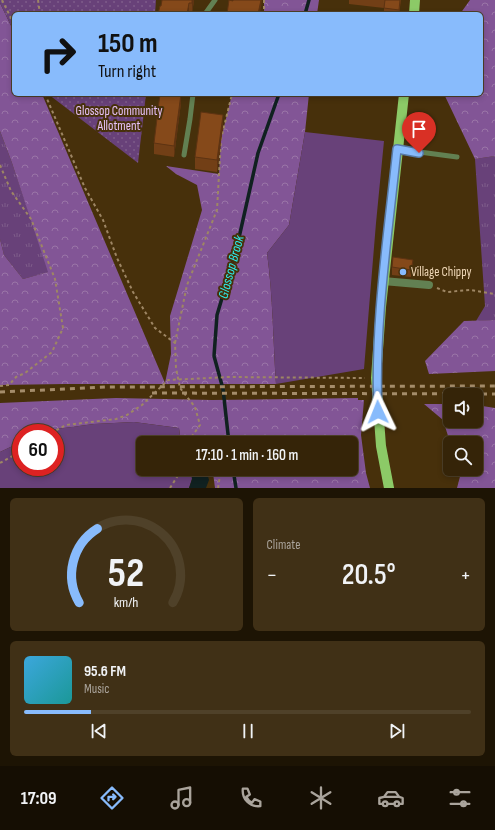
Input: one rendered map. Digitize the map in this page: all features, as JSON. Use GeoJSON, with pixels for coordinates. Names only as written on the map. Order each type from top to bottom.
{"type":"FeatureCollection","features":[{"type":"Feature","properties":{"kind":"main road"},"geometry":{"type":"LineString","coordinates":[[414,12],[415,0]]}},
{"type":"Feature","properties":{"kind":"main road"},"geometry":{"type":"LineString","coordinates":[[389,488],[381,446],[376,378],[384,280],[404,96]]}},
{"type":"Feature","properties":{"kind":"street"},"geometry":{"type":"LineString","coordinates":[[384,280],[429,285]]}},
{"type":"Feature","properties":{"kind":"lane"},"geometry":{"type":"LineString","coordinates":[[207,12],[216,0]]}},
{"type":"Feature","properties":{"kind":"lane"},"geometry":{"type":"LineString","coordinates":[[184,154],[190,119],[192,96]]}},
{"type":"Feature","properties":{"kind":"lane"},"geometry":{"type":"LineString","coordinates":[[397,149],[457,157]]}},
{"type":"Feature","properties":{"kind":"path"},"geometry":{"type":"LineString","coordinates":[[2,0],[12,20]]}},
{"type":"Feature","properties":{"kind":"path"},"geometry":{"type":"LineString","coordinates":[[38,0],[40,12]]}},
{"type":"Feature","properties":{"kind":"path"},"geometry":{"type":"LineString","coordinates":[[264,0],[264,12]]}},
{"type":"Feature","properties":{"kind":"path"},"geometry":{"type":"LineString","coordinates":[[46,96],[85,188],[103,220],[117,258],[133,292],[155,328],[175,343]]}},
{"type":"Feature","properties":{"kind":"path"},"geometry":{"type":"LineString","coordinates":[[192,436],[200,426],[195,407],[180,388],[176,368],[175,343],[188,285],[217,210],[222,139],[232,96]]}},
{"type":"Feature","properties":{"kind":"path"},"geometry":{"type":"LineString","coordinates":[[0,165],[11,191],[31,219],[55,279],[63,328],[52,352],[24,373],[16,377],[9,385],[0,386]]}},
{"type":"Feature","properties":{"kind":"path"},"geometry":{"type":"LineString","coordinates":[[429,285],[447,292],[470,290],[495,294]]}},
{"type":"Feature","properties":{"kind":"path"},"geometry":{"type":"LineString","coordinates":[[64,426],[116,419],[127,415],[142,405],[168,380],[229,377],[376,378]]}},
{"type":"Feature","properties":{"kind":"path"},"geometry":{"type":"LineString","coordinates":[[0,463],[12,457]]}},
{"type":"Feature","properties":{"kind":"path"},"geometry":{"type":"LineString","coordinates":[[170,488],[178,476]]}},
{"type":"Feature","properties":{"kind":"path"},"geometry":{"type":"LineString","coordinates":[[218,488],[220,476]]}},
{"type":"Feature","properties":{"kind":"green space"},"geometry":{"type":"Polygon","coordinates":[[[0,0],[156,0],[155,12],[12,12],[12,28],[0,0]]]}},
{"type":"Feature","properties":{"kind":"green space"},"geometry":{"type":"Polygon","coordinates":[[[264,0],[319,0],[317,12],[264,12],[264,0]]]}},
{"type":"Feature","properties":{"kind":"green space"},"geometry":{"type":"Polygon","coordinates":[[[470,0],[495,0],[495,156],[475,159],[445,96],[483,96],[483,12],[461,12],[470,0]]]}},
{"type":"Feature","properties":{"kind":"green space"},"geometry":{"type":"Polygon","coordinates":[[[0,3],[12,28],[12,96],[43,96],[165,383],[171,354],[170,316],[202,210],[197,185],[176,174],[166,166],[219,174],[221,139],[232,96],[309,96],[305,132],[289,225],[267,253],[272,302],[276,384],[0,385],[0,239],[4,255],[23,279],[48,272],[0,131],[0,3]]]}},
{"type":"Feature","properties":{"kind":"green space","name":"Glossop Community Allotment"},"geometry":{"type":"Polygon","coordinates":[[[51,96],[146,96],[138,163],[51,96]]]}},
{"type":"Feature","properties":{"kind":"green space"},"geometry":{"type":"Polygon","coordinates":[[[0,131],[49,272],[23,279],[4,255],[0,239],[0,131]]]}},
{"type":"Feature","properties":{"kind":"green space"},"geometry":{"type":"Polygon","coordinates":[[[305,132],[384,141],[364,369],[276,384],[272,302],[267,253],[289,225],[305,132]]]}},
{"type":"Feature","properties":{"kind":"green space"},"geometry":{"type":"Polygon","coordinates":[[[495,156],[495,320],[476,321],[485,306],[475,159],[495,156]]]}},
{"type":"Feature","properties":{"kind":"green space"},"geometry":{"type":"Polygon","coordinates":[[[495,320],[495,371],[429,374],[425,361],[464,321],[495,320]]]}},
{"type":"Feature","properties":{"kind":"green space"},"geometry":{"type":"Polygon","coordinates":[[[116,398],[212,400],[358,398],[358,400],[364,400],[361,435],[366,473],[370,488],[215,488],[213,476],[358,476],[358,436],[180,436],[179,428],[134,422],[94,424],[64,428],[64,424],[12,424],[12,446],[0,452],[0,403],[116,398]]]}},
{"type":"Feature","properties":{"kind":"green space"},"geometry":{"type":"Polygon","coordinates":[[[424,404],[443,404],[443,420],[424,404]]]}},
{"type":"Feature","properties":{"kind":"green space"},"geometry":{"type":"Polygon","coordinates":[[[483,406],[495,408],[495,488],[457,488],[460,476],[483,476],[483,436],[448,436],[446,428],[483,428],[483,406]]]}},
{"type":"Feature","properties":{"kind":"green space"},"geometry":{"type":"Polygon","coordinates":[[[134,422],[179,428],[180,436],[136,436],[136,476],[192,476],[189,488],[0,488],[0,452],[12,446],[12,476],[64,476],[64,428],[94,424],[134,422]]]}},
{"type":"Feature","properties":{"kind":"shaded area"},"geometry":{"type":"Polygon","coordinates":[[[192,476],[208,476],[209,480],[206,488],[189,488],[192,476]]]}},
{"type":"Feature","properties":{"kind":"building"},"geometry":{"type":"Polygon","coordinates":[[[162,0],[192,0],[192,3],[189,3],[187,12],[158,12],[162,0]]]}},
{"type":"Feature","properties":{"kind":"building"},"geometry":{"type":"Polygon","coordinates":[[[229,0],[261,0],[258,12],[227,12],[229,0]]]}},
{"type":"Feature","properties":{"kind":"building"},"geometry":{"type":"Polygon","coordinates":[[[385,0],[400,0],[399,10],[384,8],[385,0]]]}},
{"type":"Feature","properties":{"kind":"building"},"geometry":{"type":"Polygon","coordinates":[[[160,96],[181,96],[174,146],[154,143],[160,96]]]}},
{"type":"Feature","properties":{"kind":"building"},"geometry":{"type":"Polygon","coordinates":[[[201,112],[223,115],[217,160],[195,157],[201,112]]]}},
{"type":"Feature","properties":{"kind":"building"},"geometry":{"type":"Polygon","coordinates":[[[393,257],[413,260],[411,270],[392,267],[393,257]]]}},
{"type":"Feature","properties":{"kind":"waterway","name":"Glossop Brook"},"geometry":{"type":"LineString","coordinates":[[306,12],[309,0]]}},
{"type":"Feature","properties":{"kind":"waterway","name":"Glossop Brook"},"geometry":{"type":"LineString","coordinates":[[228,436],[223,389],[214,356],[217,315],[236,251],[258,153],[278,96]]}},
{"type":"Feature","properties":{"kind":"waterway","name":"Glossop Brook"},"geometry":{"type":"LineString","coordinates":[[234,476],[236,488]]}},
{"type":"Feature","properties":{"kind":"railway"},"geometry":{"type":"LineString","coordinates":[[0,392],[107,387],[495,386]]}},
{"type":"Feature","properties":{"kind":"railway"},"geometry":{"type":"LineString","coordinates":[[152,393],[495,394]]}},
{"type":"Feature","properties":{"kind":"place","name":"Village Chippy"},"geometry":{"type":"Point","coordinates":[403,272]}},
{"type":"Feature","properties":{"kind":"route"},"geometry":{"type":"LineString","coordinates":[[378,412],[376,378],[381,307],[397,149],[419,153]]}}]}
